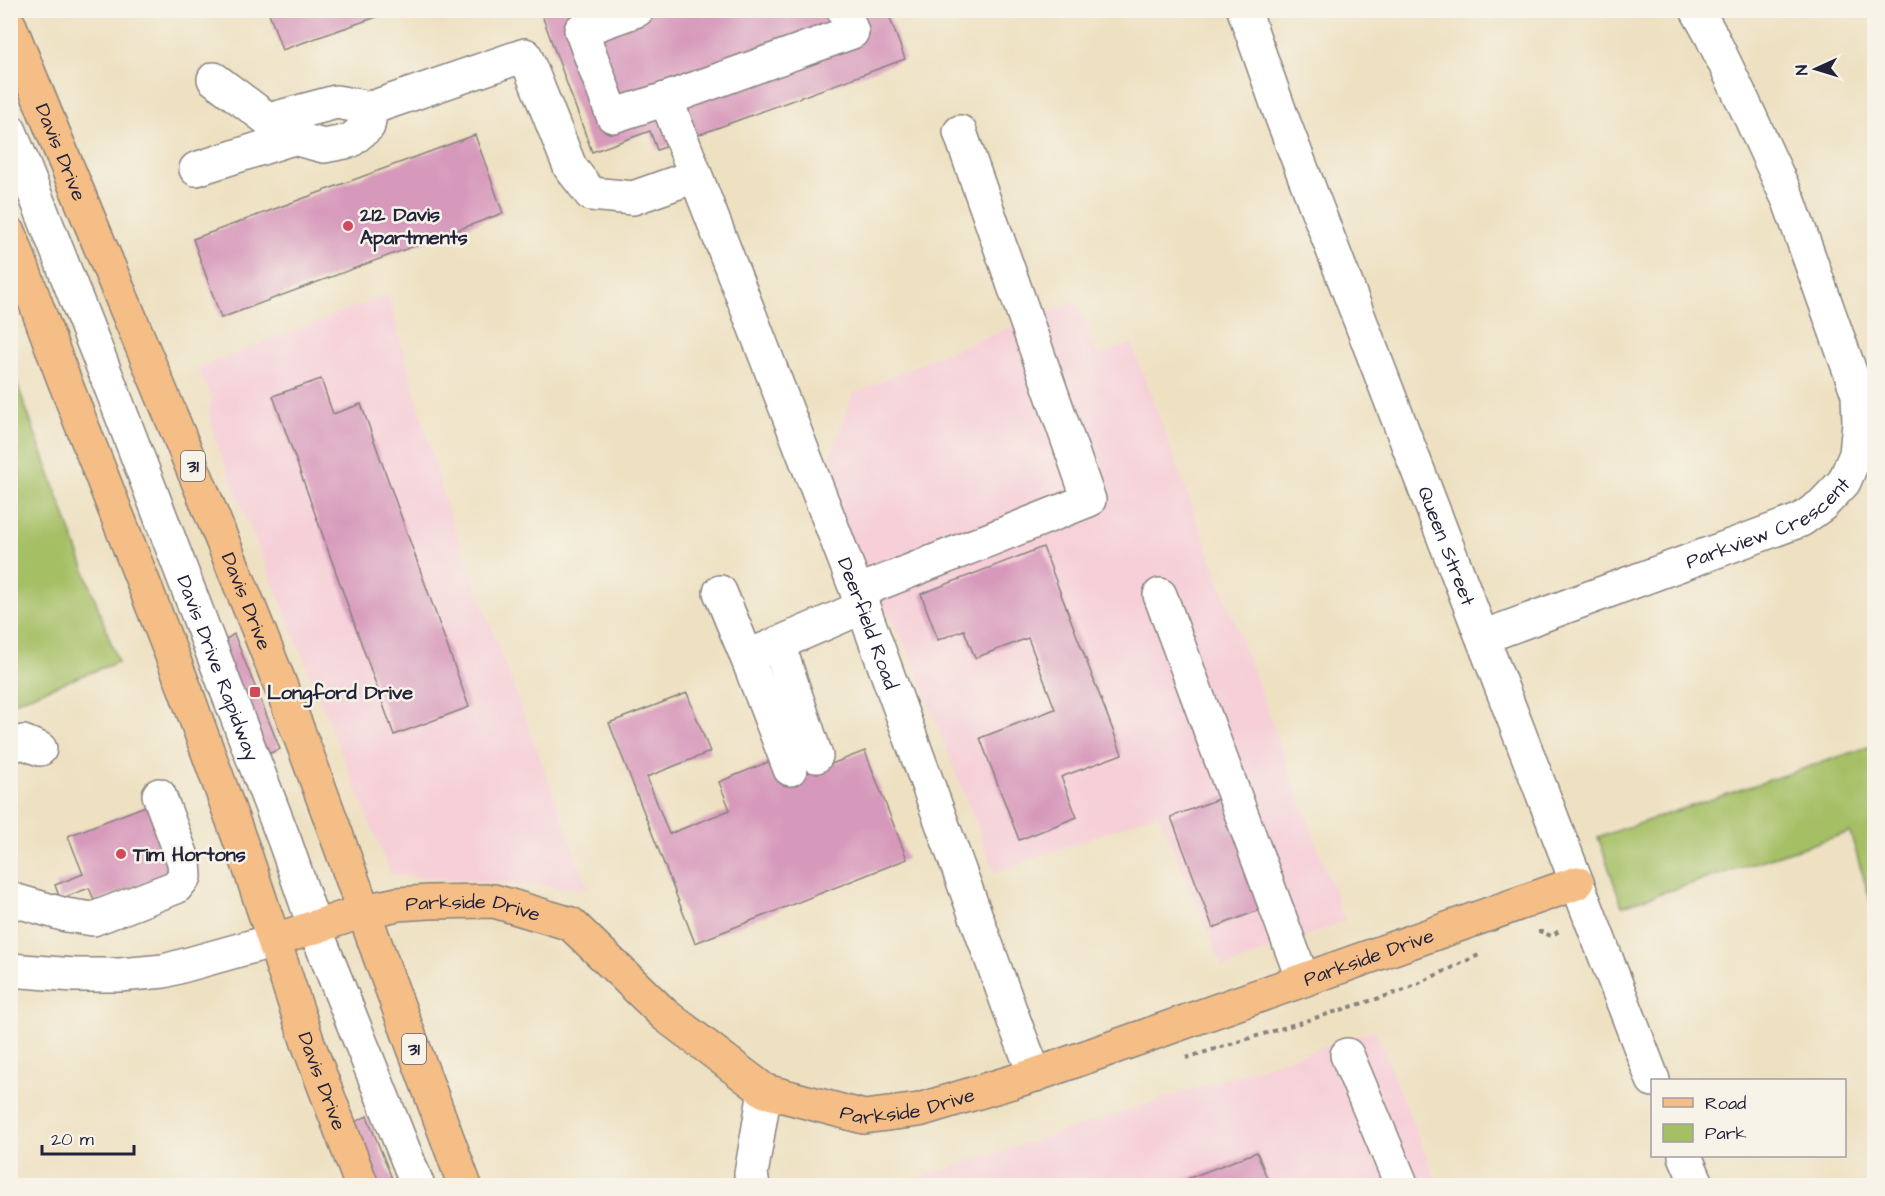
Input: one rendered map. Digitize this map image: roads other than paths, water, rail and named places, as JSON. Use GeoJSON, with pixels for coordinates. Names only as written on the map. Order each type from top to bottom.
{"type":"FeatureCollection","features":[{"type":"Feature","properties":{"kind":"main road","name":"Davis Drive"},"geometry":{"type":"LineString","coordinates":[[10,26],[63,159],[202,486],[333,823],[465,1185]]}},
{"type":"Feature","properties":{"kind":"main road","name":"Davis Drive"},"geometry":{"type":"LineString","coordinates":[[10,234],[61,372],[188,698],[275,940],[308,1043],[362,1185]]}},
{"type":"Feature","properties":{"kind":"main road","name":"Parkside Drive"},"geometry":{"type":"LineString","coordinates":[[275,940],[364,911],[398,904],[494,901],[571,924],[664,1015],[765,1091],[864,1117],[919,1110],[1035,1075],[1577,883]]}},
{"type":"Feature","properties":{"kind":"street"},"geometry":{"type":"LineString","coordinates":[[637,10],[581,30],[613,116],[852,32],[844,10]]}},
{"type":"Feature","properties":{"kind":"street","name":"Queen Street"},"geometry":{"type":"LineString","coordinates":[[1244,10],[1287,129],[1653,1079]]}},
{"type":"Feature","properties":{"kind":"street","name":"Parkview Crescent"},"geometry":{"type":"LineString","coordinates":[[1482,637],[1801,520],[1822,505],[1844,482],[1856,454],[1859,422],[1858,394],[1847,363],[1788,201],[1737,88],[1697,10]]}},
{"type":"Feature","properties":{"kind":"street"},"geometry":{"type":"LineString","coordinates":[[214,79],[281,129],[324,146],[350,141],[368,126],[371,108],[525,55],[570,167],[591,194],[633,198],[695,176]]}},
{"type":"Feature","properties":{"kind":"street","name":"Deerfield Road"},"geometry":{"type":"LineString","coordinates":[[666,99],[860,599],[1035,1075]]}},
{"type":"Feature","properties":{"kind":"street","name":"Davis Drive Rapidway"},"geometry":{"type":"LineString","coordinates":[[10,115],[15,141],[285,842],[315,928],[418,1185]]}},
{"type":"Feature","properties":{"kind":"street"},"geometry":{"type":"LineString","coordinates":[[196,169],[281,129]]}},
{"type":"Feature","properties":{"kind":"street"},"geometry":{"type":"LineString","coordinates":[[747,657],[860,599],[1089,500],[960,132]]}},
{"type":"Feature","properties":{"kind":"street"},"geometry":{"type":"LineString","coordinates":[[720,592],[747,657],[803,762],[778,643]]}},
{"type":"Feature","properties":{"kind":"street"},"geometry":{"type":"LineString","coordinates":[[1160,595],[1303,980]]}},
{"type":"Feature","properties":{"kind":"street"},"geometry":{"type":"LineString","coordinates":[[10,899],[87,919],[99,917],[176,887],[185,876],[184,862],[159,795]]}},
{"type":"Feature","properties":{"kind":"street"},"geometry":{"type":"LineString","coordinates":[[10,970],[74,975],[120,975],[164,971],[275,940]]}},
{"type":"Feature","properties":{"kind":"street"},"geometry":{"type":"LineString","coordinates":[[1347,1055],[1402,1185]]}},
{"type":"Feature","properties":{"kind":"street"},"geometry":{"type":"LineString","coordinates":[[753,1185],[751,1174],[765,1091]]}},
{"type":"Feature","properties":{"kind":"street"},"geometry":{"type":"LineString","coordinates":[[1686,1157],[1698,1185]]}},
{"type":"Feature","properties":{"kind":"place","name":"212 Davis Apartments"},"geometry":{"type":"Point","coordinates":[348,226]}},
{"type":"Feature","properties":{"kind":"place","name":"Longford Drive"},"geometry":{"type":"Point","coordinates":[255,692]}},
{"type":"Feature","properties":{"kind":"place","name":"Tim Hortons"},"geometry":{"type":"Point","coordinates":[121,854]}}]}
